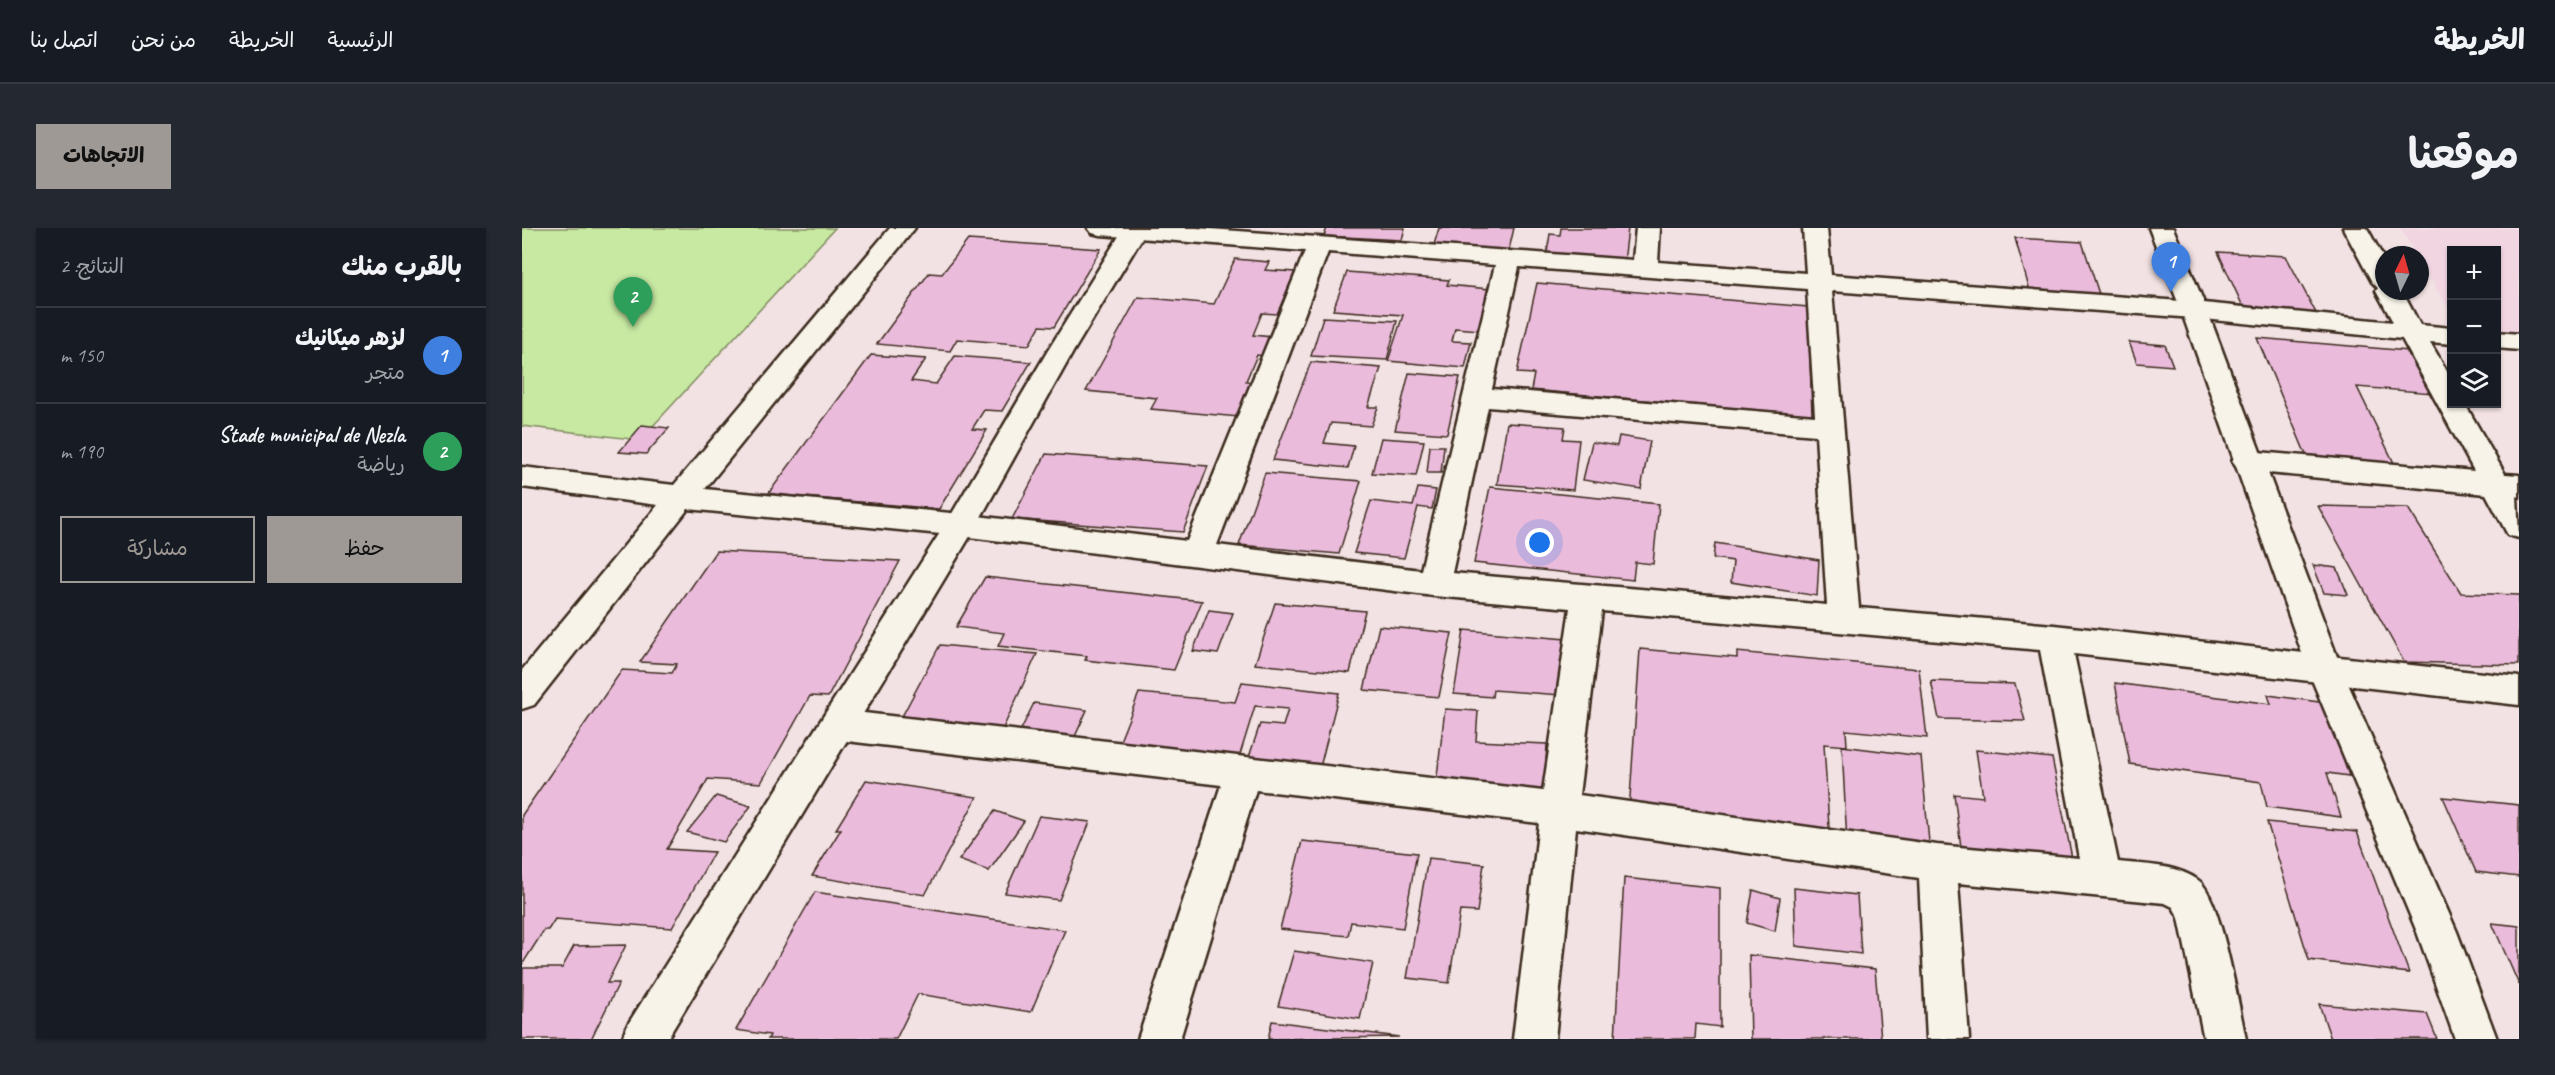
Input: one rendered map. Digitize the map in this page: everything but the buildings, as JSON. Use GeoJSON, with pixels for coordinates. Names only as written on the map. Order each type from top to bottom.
{"type":"FeatureCollection","features":[{"type":"Feature","properties":{"kind":"street"},"geometry":{"type":"LineString","coordinates":[[522,695],[681,497],[903,228]]}},
{"type":"Feature","properties":{"kind":"street"},"geometry":{"type":"LineString","coordinates":[[1100,228],[2194,310],[2447,336]]}},
{"type":"Feature","properties":{"kind":"street"},"geometry":{"type":"LineString","coordinates":[[1645,270],[1648,228]]}},
{"type":"Feature","properties":{"kind":"street"},"geometry":{"type":"LineString","coordinates":[[1815,228],[1845,620]]}},
{"type":"Feature","properties":{"kind":"street"},"geometry":{"type":"LineString","coordinates":[[2161,228],[2194,310],[2247,461],[2325,670],[2437,932],[2476,1039]]}},
{"type":"Feature","properties":{"kind":"street"},"geometry":{"type":"LineString","coordinates":[[2355,228],[2375,265]]}},
{"type":"Feature","properties":{"kind":"street"},"geometry":{"type":"LineString","coordinates":[[643,1039],[961,525],[1060,352],[1135,230]]}},
{"type":"Feature","properties":{"kind":"street"},"geometry":{"type":"LineString","coordinates":[[1197,556],[1320,243]]}},
{"type":"Feature","properties":{"kind":"street"},"geometry":{"type":"LineString","coordinates":[[1434,584],[1508,260]]}},
{"type":"Feature","properties":{"kind":"street"},"geometry":{"type":"LineString","coordinates":[[2394,300],[2411,332],[2507,485],[2519,527]]}},
{"type":"Feature","properties":{"kind":"street"},"geometry":{"type":"LineString","coordinates":[[2501,340],[2519,342]]}},
{"type":"Feature","properties":{"kind":"street"},"geometry":{"type":"LineString","coordinates":[[1476,397],[1831,428]]}},
{"type":"Feature","properties":{"kind":"street"},"geometry":{"type":"LineString","coordinates":[[2247,461],[2507,485]]}},
{"type":"Feature","properties":{"kind":"street"},"geometry":{"type":"LineString","coordinates":[[522,477],[681,497],[961,525],[1434,584],[2054,638],[2519,691]]}},
{"type":"Feature","properties":{"kind":"street"},"geometry":{"type":"LineString","coordinates":[[1534,1039],[1559,809],[1588,598]]}},
{"type":"Feature","properties":{"kind":"street"},"geometry":{"type":"LineString","coordinates":[[2054,638],[2102,880]]}},
{"type":"Feature","properties":{"kind":"street"},"geometry":{"type":"LineString","coordinates":[[838,725],[1559,809],[1937,862],[2169,885],[2187,894],[2198,914],[2225,1039]]}},
{"type":"Feature","properties":{"kind":"street"},"geometry":{"type":"LineString","coordinates":[[1159,1039],[1243,772]]}},
{"type":"Feature","properties":{"kind":"street"},"geometry":{"type":"LineString","coordinates":[[1937,862],[1948,1039]]}},
{"type":"Feature","properties":{"kind":"shaded area"},"geometry":{"type":"Polygon","coordinates":[[[2400,228],[2519,228],[2519,335],[2501,333],[2501,246],[2447,246],[2447,306],[2429,276],[2429,246],[2411,246],[2400,228]]]}},
{"type":"Feature","properties":{"kind":"green space"},"geometry":{"type":"Polygon","coordinates":[[[522,228],[835,228],[640,440],[522,426],[522,228]]]}},
{"type":"Feature","properties":{"kind":"place","name":"لزهر ميكانيك"},"geometry":{"type":"Point","coordinates":[2171,292]}},
{"type":"Feature","properties":{"kind":"place","name":"Stade municipal de Nezla"},"geometry":{"type":"Point","coordinates":[633,327]}}]}
